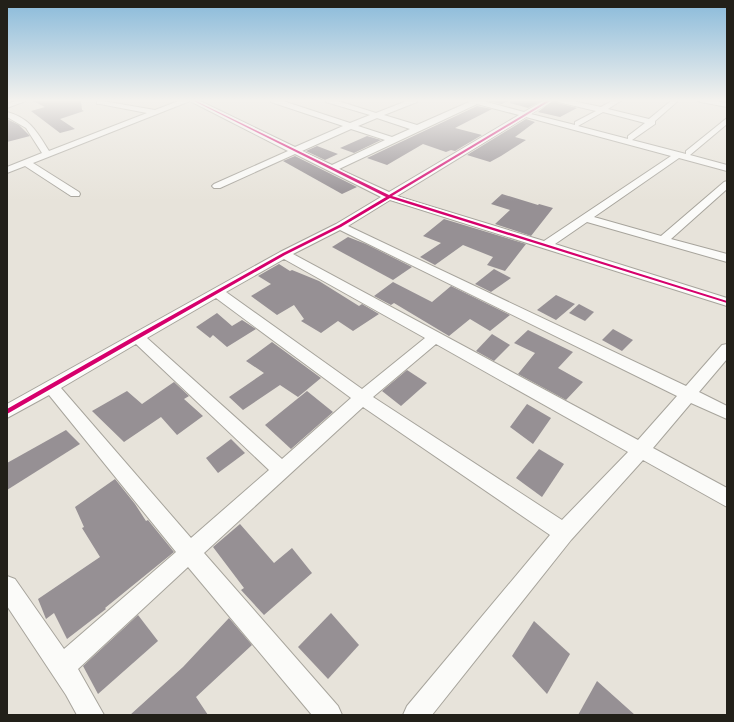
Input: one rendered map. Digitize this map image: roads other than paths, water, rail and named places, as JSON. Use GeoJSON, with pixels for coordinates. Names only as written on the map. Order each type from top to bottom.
{"type":"FeatureCollection","features":[{"type":"Feature","properties":{"kind":"street"},"geometry":{"type":"LineString","coordinates":[[34,134],[47,154]]}},
{"type":"Feature","properties":{"kind":"street"},"geometry":{"type":"LineString","coordinates":[[7,170],[99,134]]}},
{"type":"Feature","properties":{"kind":"street"},"geometry":{"type":"LineString","coordinates":[[262,134],[388,196],[727,302]]}},
{"type":"Feature","properties":{"kind":"street"},"geometry":{"type":"LineString","coordinates":[[217,186],[333,134]]}},
{"type":"Feature","properties":{"kind":"street"},"geometry":{"type":"LineString","coordinates":[[373,134],[392,140]]}},
{"type":"Feature","properties":{"kind":"street"},"geometry":{"type":"LineString","coordinates":[[332,169],[405,134]]}},
{"type":"Feature","properties":{"kind":"street"},"geometry":{"type":"LineString","coordinates":[[7,412],[284,254],[340,226],[492,134]]}},
{"type":"Feature","properties":{"kind":"street"},"geometry":{"type":"LineString","coordinates":[[601,134],[727,168]]}},
{"type":"Feature","properties":{"kind":"street"},"geometry":{"type":"LineString","coordinates":[[615,134],[727,163]]}},
{"type":"Feature","properties":{"kind":"street"},"geometry":{"type":"LineString","coordinates":[[631,138],[637,134]]}},
{"type":"Feature","properties":{"kind":"street"},"geometry":{"type":"LineString","coordinates":[[689,153],[712,134]]}},
{"type":"Feature","properties":{"kind":"street"},"geometry":{"type":"LineString","coordinates":[[546,245],[678,155]]}},
{"type":"Feature","properties":{"kind":"street"},"geometry":{"type":"LineString","coordinates":[[26,163],[75,194]]}},
{"type":"Feature","properties":{"kind":"street"},"geometry":{"type":"LineString","coordinates":[[663,240],[727,184]]}},
{"type":"Feature","properties":{"kind":"street"},"geometry":{"type":"LineString","coordinates":[[584,218],[727,258]]}},
{"type":"Feature","properties":{"kind":"street"},"geometry":{"type":"LineString","coordinates":[[340,226],[727,413]]}},
{"type":"Feature","properties":{"kind":"street"},"geometry":{"type":"LineString","coordinates":[[284,254],[727,498]]}},
{"type":"Feature","properties":{"kind":"street"},"geometry":{"type":"LineString","coordinates":[[217,292],[362,398],[564,533]]}},
{"type":"Feature","properties":{"kind":"street"},"geometry":{"type":"LineString","coordinates":[[137,337],[282,470]]}},
{"type":"Feature","properties":{"kind":"street"},"geometry":{"type":"LineString","coordinates":[[62,667],[362,398],[435,337]]}},
{"type":"Feature","properties":{"kind":"street"},"geometry":{"type":"LineString","coordinates":[[424,712],[564,533],[640,451],[727,349]]}},
{"type":"Feature","properties":{"kind":"street"},"geometry":{"type":"LineString","coordinates":[[51,387],[329,715]]}},
{"type":"Feature","properties":{"kind":"street"},"geometry":{"type":"LineString","coordinates":[[7,587],[75,686],[91,715]]}}]}
